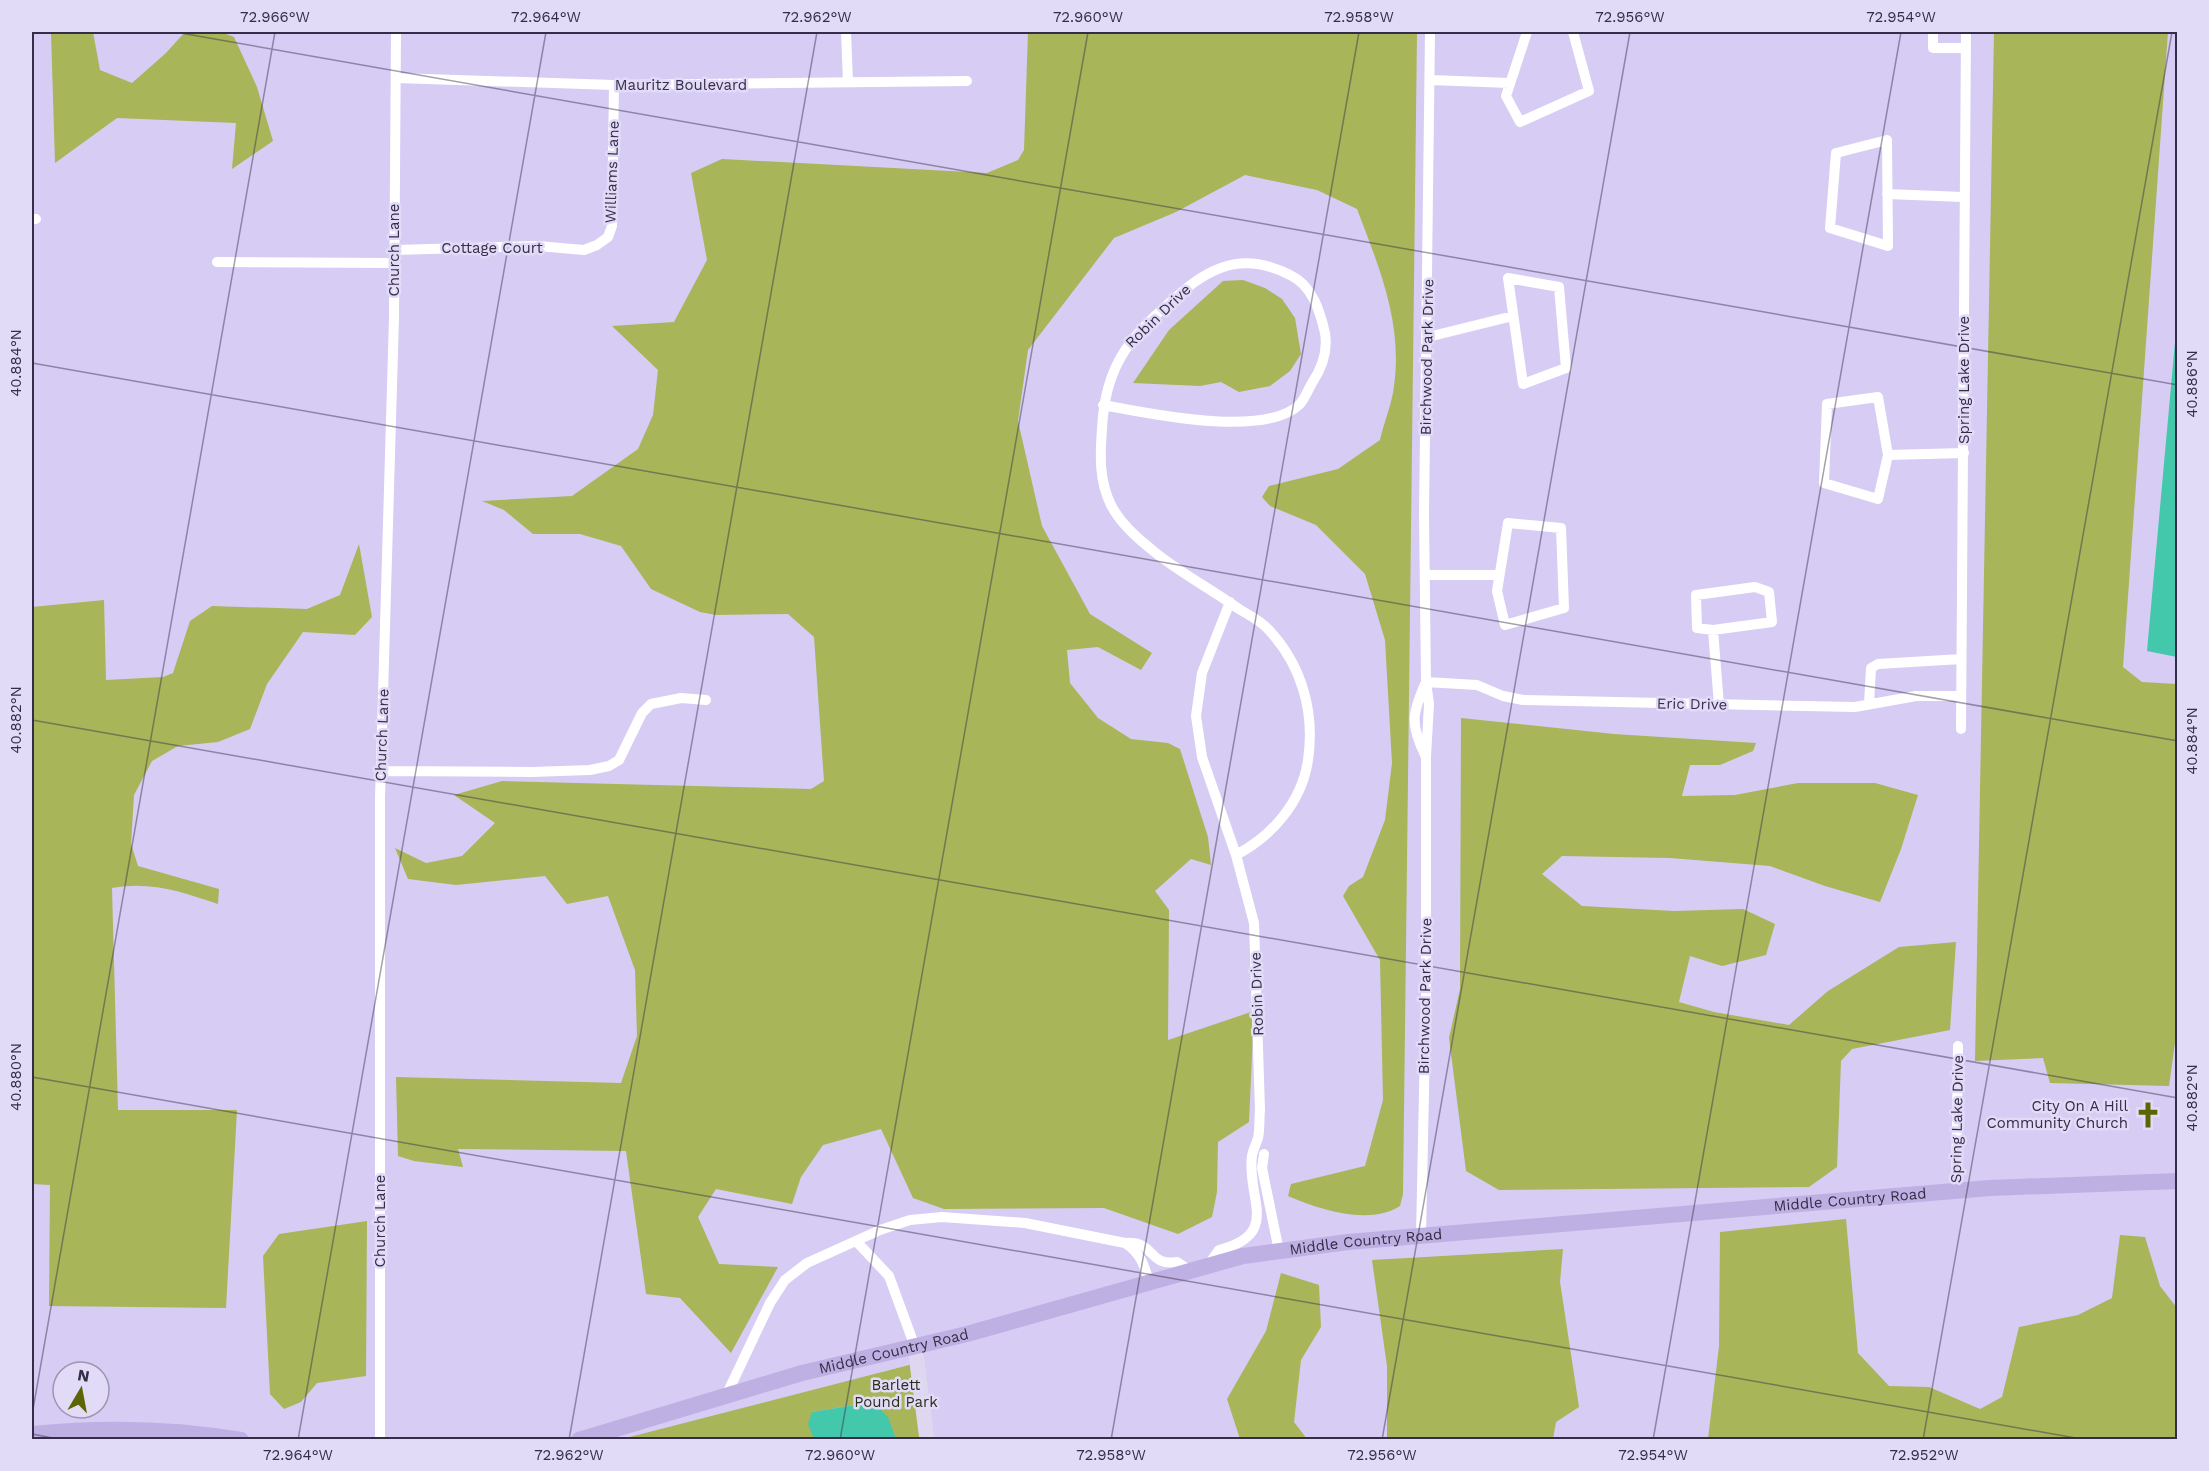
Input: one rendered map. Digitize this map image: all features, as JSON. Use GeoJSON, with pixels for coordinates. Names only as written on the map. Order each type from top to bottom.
{"type":"FeatureCollection","features":[{"type":"Feature","properties":{"kind":"main road","name":"Middle Country Road"},"geometry":{"type":"LineString","coordinates":[[579,1440],[802,1373],[915,1347],[1243,1256],[1420,1236],[1956,1192],[2097,1182],[2178,1181]]}},
{"type":"Feature","properties":{"kind":"main road"},"geometry":{"type":"LineString","coordinates":[[32,1434],[88,1428],[174,1430],[241,1440]]}},
{"type":"Feature","properties":{"kind":"street","name":"Church Lane"},"geometry":{"type":"LineString","coordinates":[[380,1440],[380,771],[394,317],[396,32]]}},
{"type":"Feature","properties":{"kind":"street"},"geometry":{"type":"LineString","coordinates":[[846,32],[848,82]]}},
{"type":"Feature","properties":{"kind":"street","name":"Birchwood Park Drive"},"geometry":{"type":"LineString","coordinates":[[1420,1236],[1426,983],[1426,757],[1434,732],[1435,715],[1434,701],[1426,682],[1424,514],[1430,32]]}},
{"type":"Feature","properties":{"kind":"street"},"geometry":{"type":"LineString","coordinates":[[1527,32],[1506,96],[1520,122],[1589,91],[1573,32]]}},
{"type":"Feature","properties":{"kind":"street"},"geometry":{"type":"LineString","coordinates":[[1933,32],[1933,48],[1965,48]]}},
{"type":"Feature","properties":{"kind":"street","name":"Spring Lake Drive"},"geometry":{"type":"LineString","coordinates":[[1961,729],[1964,453],[1963,197],[1966,32]]}},
{"type":"Feature","properties":{"kind":"street","name":"Mauritz Boulevard"},"geometry":{"type":"LineString","coordinates":[[396,78],[614,86],[967,81]]}},
{"type":"Feature","properties":{"kind":"street"},"geometry":{"type":"LineString","coordinates":[[1430,80],[1510,83]]}},
{"type":"Feature","properties":{"kind":"street","name":"Williams Lane"},"geometry":{"type":"LineString","coordinates":[[589,248],[608,237],[612,226],[614,86]]}},
{"type":"Feature","properties":{"kind":"street"},"geometry":{"type":"LineString","coordinates":[[1887,140],[1887,194],[1888,246],[1830,228],[1836,153],[1887,140]]}},
{"type":"Feature","properties":{"kind":"street"},"geometry":{"type":"LineString","coordinates":[[1887,194],[1963,197]]}},
{"type":"Feature","properties":{"kind":"street","name":"Cottage Court"},"geometry":{"type":"LineString","coordinates":[[394,250],[589,248]]}},
{"type":"Feature","properties":{"kind":"street"},"geometry":{"type":"LineString","coordinates":[[217,262],[393,263]]}},
{"type":"Feature","properties":{"kind":"street","name":"Robin Drive"},"geometry":{"type":"LineString","coordinates":[[1103,405],[1162,416],[1235,422],[1275,417],[1299,404],[1319,372],[1327,346],[1320,311],[1302,280],[1270,265],[1234,263],[1200,277],[1153,316],[1121,353],[1103,405],[1100,465],[1111,506],[1138,538],[1171,566],[1267,628],[1293,662],[1309,703],[1311,740],[1305,780],[1283,817],[1258,843],[1236,855]]}},
{"type":"Feature","properties":{"kind":"street"},"geometry":{"type":"LineString","coordinates":[[1508,278],[1559,287],[1566,368],[1523,384],[1513,316],[1508,278]]}},
{"type":"Feature","properties":{"kind":"street"},"geometry":{"type":"LineString","coordinates":[[1428,337],[1513,316]]}},
{"type":"Feature","properties":{"kind":"street"},"geometry":{"type":"LineString","coordinates":[[1878,396],[1888,455],[1878,499],[1824,483],[1827,404],[1878,396]]}},
{"type":"Feature","properties":{"kind":"street"},"geometry":{"type":"LineString","coordinates":[[1888,455],[1964,453]]}},
{"type":"Feature","properties":{"kind":"street"},"geometry":{"type":"LineString","coordinates":[[1508,523],[1561,528],[1564,608],[1505,625],[1497,591],[1499,575],[1508,523]]}},
{"type":"Feature","properties":{"kind":"street"},"geometry":{"type":"LineString","coordinates":[[1426,574],[1499,575]]}},
{"type":"Feature","properties":{"kind":"street"},"geometry":{"type":"LineString","coordinates":[[1755,587],[1769,592],[1772,622],[1713,630],[1697,628],[1696,596],[1755,587]]}},
{"type":"Feature","properties":{"kind":"street","name":"Robin Drive"},"geometry":{"type":"LineString","coordinates":[[1230,602],[1203,673],[1196,716],[1202,757],[1236,855],[1254,924],[1259,1136],[1271,1184],[1269,1200],[1279,1251]]}},
{"type":"Feature","properties":{"kind":"street"},"geometry":{"type":"LineString","coordinates":[[1713,630],[1719,705]]}},
{"type":"Feature","properties":{"kind":"street"},"geometry":{"type":"LineString","coordinates":[[1869,704],[1872,668],[1878,664],[1961,659]]}},
{"type":"Feature","properties":{"kind":"street","name":"Birchwood Park Drive"},"geometry":{"type":"LineString","coordinates":[[1426,682],[1415,707],[1414,733],[1426,757]]}},
{"type":"Feature","properties":{"kind":"street","name":"Eric Drive"},"geometry":{"type":"LineString","coordinates":[[1426,682],[1477,685],[1503,696],[1522,700],[1855,707],[1916,696],[1960,696]]}},
{"type":"Feature","properties":{"kind":"street"},"geometry":{"type":"LineString","coordinates":[[380,771],[532,772],[590,770],[609,766],[619,760],[642,713],[651,704],[681,698],[706,700]]}},
{"type":"Feature","properties":{"kind":"street","name":"Spring Lake Drive"},"geometry":{"type":"LineString","coordinates":[[1956,1192],[1958,1046]]}},
{"type":"Feature","properties":{"kind":"street","name":"Robin Drive"},"geometry":{"type":"LineString","coordinates":[[1209,1264],[1220,1250],[1239,1245],[1255,1227],[1258,1215],[1252,1155],[1259,1136]]}},
{"type":"Feature","properties":{"kind":"street"},"geometry":{"type":"LineString","coordinates":[[724,1398],[770,1303],[786,1280],[807,1263],[910,1220],[942,1217],[1025,1223],[1125,1243],[1141,1243],[1149,1247],[1158,1261],[1165,1264],[1177,1262],[1189,1270]]}},
{"type":"Feature","properties":{"kind":"street"},"geometry":{"type":"LineString","coordinates":[[857,1242],[888,1276],[915,1347],[927,1440]]}},
{"type":"Feature","properties":{"kind":"street"},"geometry":{"type":"LineString","coordinates":[[1125,1243],[1136,1251],[1143,1262],[1149,1282]]}},
{"type":"Feature","properties":{"kind":"green space"},"geometry":{"type":"Polygon","coordinates":[[[51,32],[93,32],[100,70],[132,83],[166,53],[185,32],[221,32],[234,37],[257,87],[273,141],[232,169],[236,123],[117,118],[55,163],[51,32]]]}},
{"type":"Feature","properties":{"kind":"green space"},"geometry":{"type":"Polygon","coordinates":[[[1028,32],[1417,32],[1403,1194],[1400,1206],[1374,1215],[1329,1210],[1288,1196],[1291,1184],[1365,1166],[1383,1100],[1380,960],[1343,896],[1349,886],[1363,877],[1385,820],[1392,763],[1385,640],[1365,574],[1316,525],[1270,506],[1262,497],[1269,486],[1338,469],[1380,440],[1394,386],[1396,363],[1392,318],[1381,274],[1357,209],[1317,190],[1245,175],[1176,212],[1114,238],[1028,350],[1018,421],[1042,526],[1090,614],[1152,653],[1141,670],[1098,647],[1067,650],[1070,683],[1098,718],[1131,739],[1168,743],[1180,749],[1208,837],[1211,865],[1191,859],[1155,891],[1169,910],[1168,1040],[1254,1011],[1249,1122],[1218,1142],[1217,1192],[1212,1217],[1178,1234],[1104,1208],[944,1209],[913,1198],[881,1129],[823,1145],[801,1177],[792,1204],[716,1189],[698,1217],[719,1264],[778,1267],[731,1353],[680,1298],[646,1294],[626,1151],[458,1149],[463,1167],[414,1161],[398,1156],[396,1077],[621,1083],[637,1036],[635,970],[608,896],[567,904],[545,876],[456,885],[408,879],[395,848],[426,863],[462,856],[495,823],[454,795],[502,781],[811,789],[824,781],[814,637],[788,614],[716,615],[700,612],[651,589],[621,546],[580,534],[533,534],[504,510],[482,501],[572,496],[638,449],[653,415],[658,370],[612,326],[674,322],[707,260],[691,173],[722,159],[987,173],[1018,160],[1024,150],[1028,32]]]}},
{"type":"Feature","properties":{"kind":"green space"},"geometry":{"type":"Polygon","coordinates":[[[1994,32],[2168,32],[2123,667],[2142,682],[2177,684],[2178,1021],[2169,1086],[2050,1083],[2043,1058],[1975,1061],[1994,32]]]}},
{"type":"Feature","properties":{"kind":"green space"},"geometry":{"type":"Polygon","coordinates":[[[1243,280],[1265,288],[1282,299],[1295,318],[1301,354],[1290,371],[1270,386],[1239,392],[1221,382],[1200,386],[1133,383],[1169,330],[1223,281],[1243,280]]]}},
{"type":"Feature","properties":{"kind":"green space"},"geometry":{"type":"Polygon","coordinates":[[[359,544],[372,617],[355,635],[303,632],[267,684],[250,729],[218,742],[178,746],[152,761],[134,795],[131,844],[138,866],[219,889],[218,904],[153,887],[112,888],[118,1110],[237,1110],[226,1308],[49,1306],[50,1185],[32,1184],[32,607],[104,600],[106,680],[163,677],[173,673],[190,621],[212,606],[307,609],[340,595],[359,544]]]}},
{"type":"Feature","properties":{"kind":"green space"},"geometry":{"type":"Polygon","coordinates":[[[1461,718],[1614,734],[1756,743],[1753,751],[1720,765],[1690,765],[1682,796],[1735,795],[1798,783],[1875,783],[1918,795],[1901,849],[1880,902],[1825,886],[1770,866],[1670,858],[1562,856],[1542,874],[1582,906],[1674,911],[1743,909],[1775,924],[1766,955],[1722,966],[1690,956],[1679,1002],[1714,1012],[1789,1025],[1828,991],[1899,947],[1956,942],[1950,1030],[1852,1049],[1841,1061],[1837,1167],[1809,1187],[1499,1190],[1466,1171],[1449,1038],[1460,989],[1461,718]]]}},
{"type":"Feature","properties":{"kind":"green space"},"geometry":{"type":"Polygon","coordinates":[[[1846,1219],[1858,1353],[1889,1386],[1929,1387],[1980,1409],[2002,1397],[2019,1327],[2078,1315],[2112,1298],[2120,1235],[2145,1237],[2160,1286],[2177,1308],[2177,1439],[1708,1439],[1719,1346],[1720,1232],[1846,1219]]]}},
{"type":"Feature","properties":{"kind":"green space"},"geometry":{"type":"Polygon","coordinates":[[[367,1221],[366,1376],[317,1383],[301,1402],[284,1409],[270,1394],[263,1256],[279,1234],[367,1221]]]}},
{"type":"Feature","properties":{"kind":"green space"},"geometry":{"type":"Polygon","coordinates":[[[1563,1249],[1560,1282],[1579,1407],[1556,1422],[1553,1439],[1387,1439],[1387,1366],[1372,1260],[1563,1249]]]}},
{"type":"Feature","properties":{"kind":"green space"},"geometry":{"type":"Polygon","coordinates":[[[1281,1273],[1319,1285],[1321,1327],[1301,1360],[1294,1422],[1307,1439],[1240,1439],[1227,1399],[1266,1331],[1281,1273]]]}},
{"type":"Feature","properties":{"kind":"green space","name":"Barlett Pound Park"},"geometry":{"type":"Polygon","coordinates":[[[917,1363],[928,1439],[895,1439],[873,1402],[812,1412],[816,1439],[618,1440],[917,1363]]]}},
{"type":"Feature","properties":{"kind":"shaded area"},"geometry":{"type":"Polygon","coordinates":[[[2177,320],[2177,657],[2147,651],[2177,320]]]}},
{"type":"Feature","properties":{"kind":"shaded area"},"geometry":{"type":"Polygon","coordinates":[[[873,1402],[888,1417],[896,1439],[814,1439],[808,1424],[812,1412],[873,1402]]]}},
{"type":"Feature","properties":{"kind":"place","name":"City On A Hill Community Church"},"geometry":{"type":"Point","coordinates":[2148,1115]}}]}
